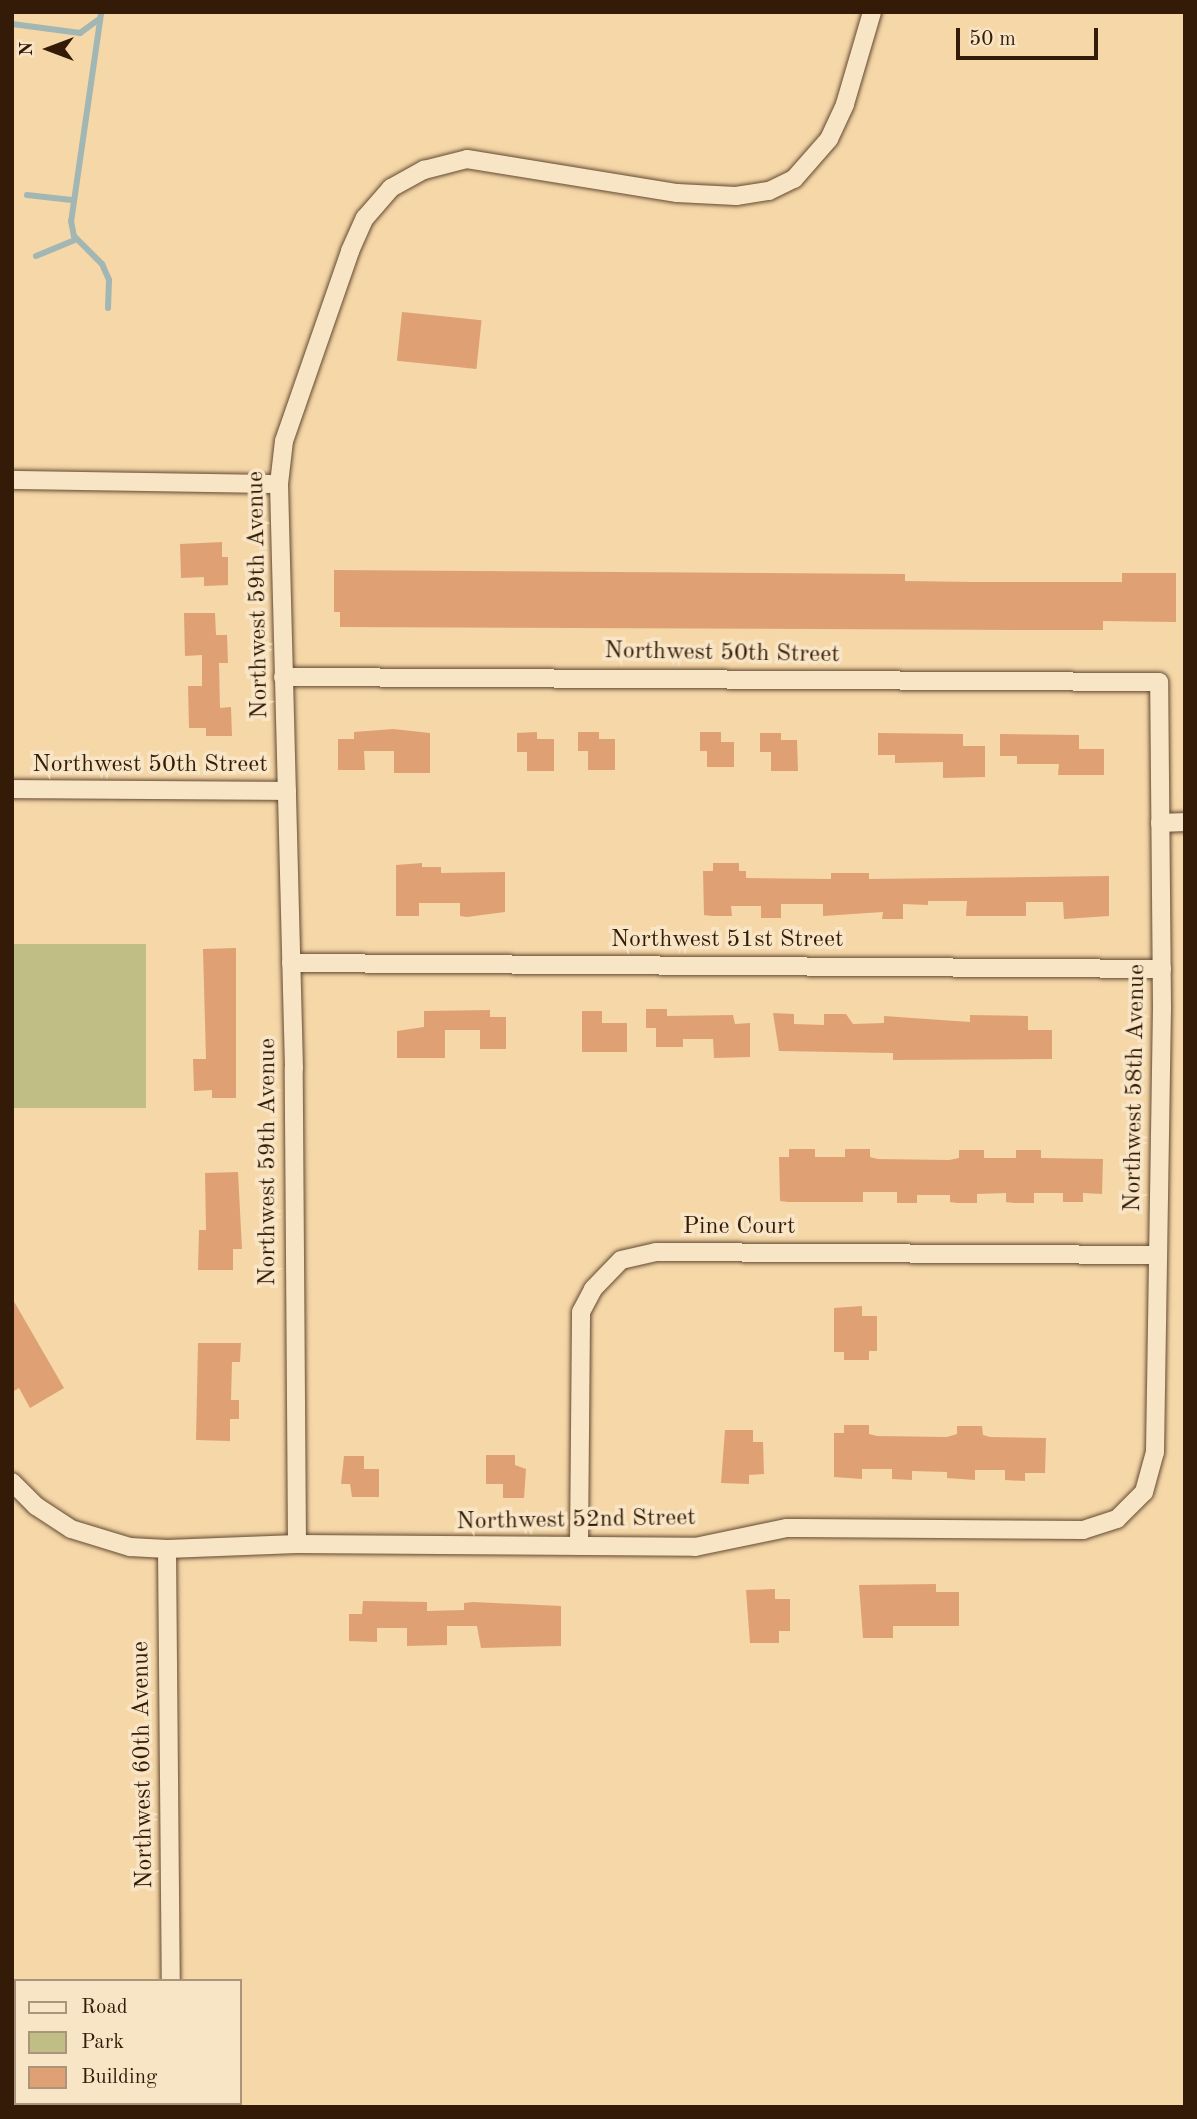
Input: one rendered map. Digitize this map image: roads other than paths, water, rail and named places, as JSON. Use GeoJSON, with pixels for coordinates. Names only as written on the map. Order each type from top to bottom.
{"type":"FeatureCollection","features":[{"type":"Feature","properties":{"kind":"street","name":"Northwest 59th Avenue"},"geometry":{"type":"LineString","coordinates":[[296,1544],[291,964],[279,484],[284,441],[350,251],[365,218],[391,188],[424,170],[467,159],[677,192],[736,196],[768,191],[794,178],[829,139],[845,104],[872,12]]}},
{"type":"Feature","properties":{"kind":"street"},"geometry":{"type":"LineString","coordinates":[[12,480],[279,484]]}},
{"type":"Feature","properties":{"kind":"street","name":"Northwest 50th Street"},"geometry":{"type":"LineString","coordinates":[[283,677],[1160,682]]}},
{"type":"Feature","properties":{"kind":"street","name":"Northwest 58th Avenue"},"geometry":{"type":"LineString","coordinates":[[1144,1492],[1155,1452],[1162,969],[1160,682]]}},
{"type":"Feature","properties":{"kind":"street","name":"Northwest 50th Street"},"geometry":{"type":"LineString","coordinates":[[12,789],[287,791]]}},
{"type":"Feature","properties":{"kind":"street"},"geometry":{"type":"LineString","coordinates":[[1160,823],[1185,822]]}},
{"type":"Feature","properties":{"kind":"street","name":"Northwest 51st Street"},"geometry":{"type":"LineString","coordinates":[[291,964],[1162,969]]}},
{"type":"Feature","properties":{"kind":"street","name":"Pine Court"},"geometry":{"type":"LineString","coordinates":[[579,1546],[581,1312],[593,1289],[621,1260],[656,1252],[1158,1255]]}},
{"type":"Feature","properties":{"kind":"street","name":"Northwest 52nd Street"},"geometry":{"type":"LineString","coordinates":[[14,1486],[48,1515],[100,1541],[167,1549],[296,1544],[695,1547],[787,1528],[1083,1530],[1117,1519],[1144,1492]]}},
{"type":"Feature","properties":{"kind":"street","name":"Northwest 60th Avenue"},"geometry":{"type":"LineString","coordinates":[[167,1549],[171,1979]]}},
{"type":"Feature","properties":{"kind":"waterway"},"geometry":{"type":"LineString","coordinates":[[101,14],[71,221],[74,236],[102,264],[109,280],[108,308]]}},
{"type":"Feature","properties":{"kind":"waterway"},"geometry":{"type":"LineString","coordinates":[[12,24],[80,33],[99,19]]}},
{"type":"Feature","properties":{"kind":"waterway"},"geometry":{"type":"LineString","coordinates":[[27,195],[72,200]]}},
{"type":"Feature","properties":{"kind":"waterway"},"geometry":{"type":"LineString","coordinates":[[36,256],[77,239]]}}]}
